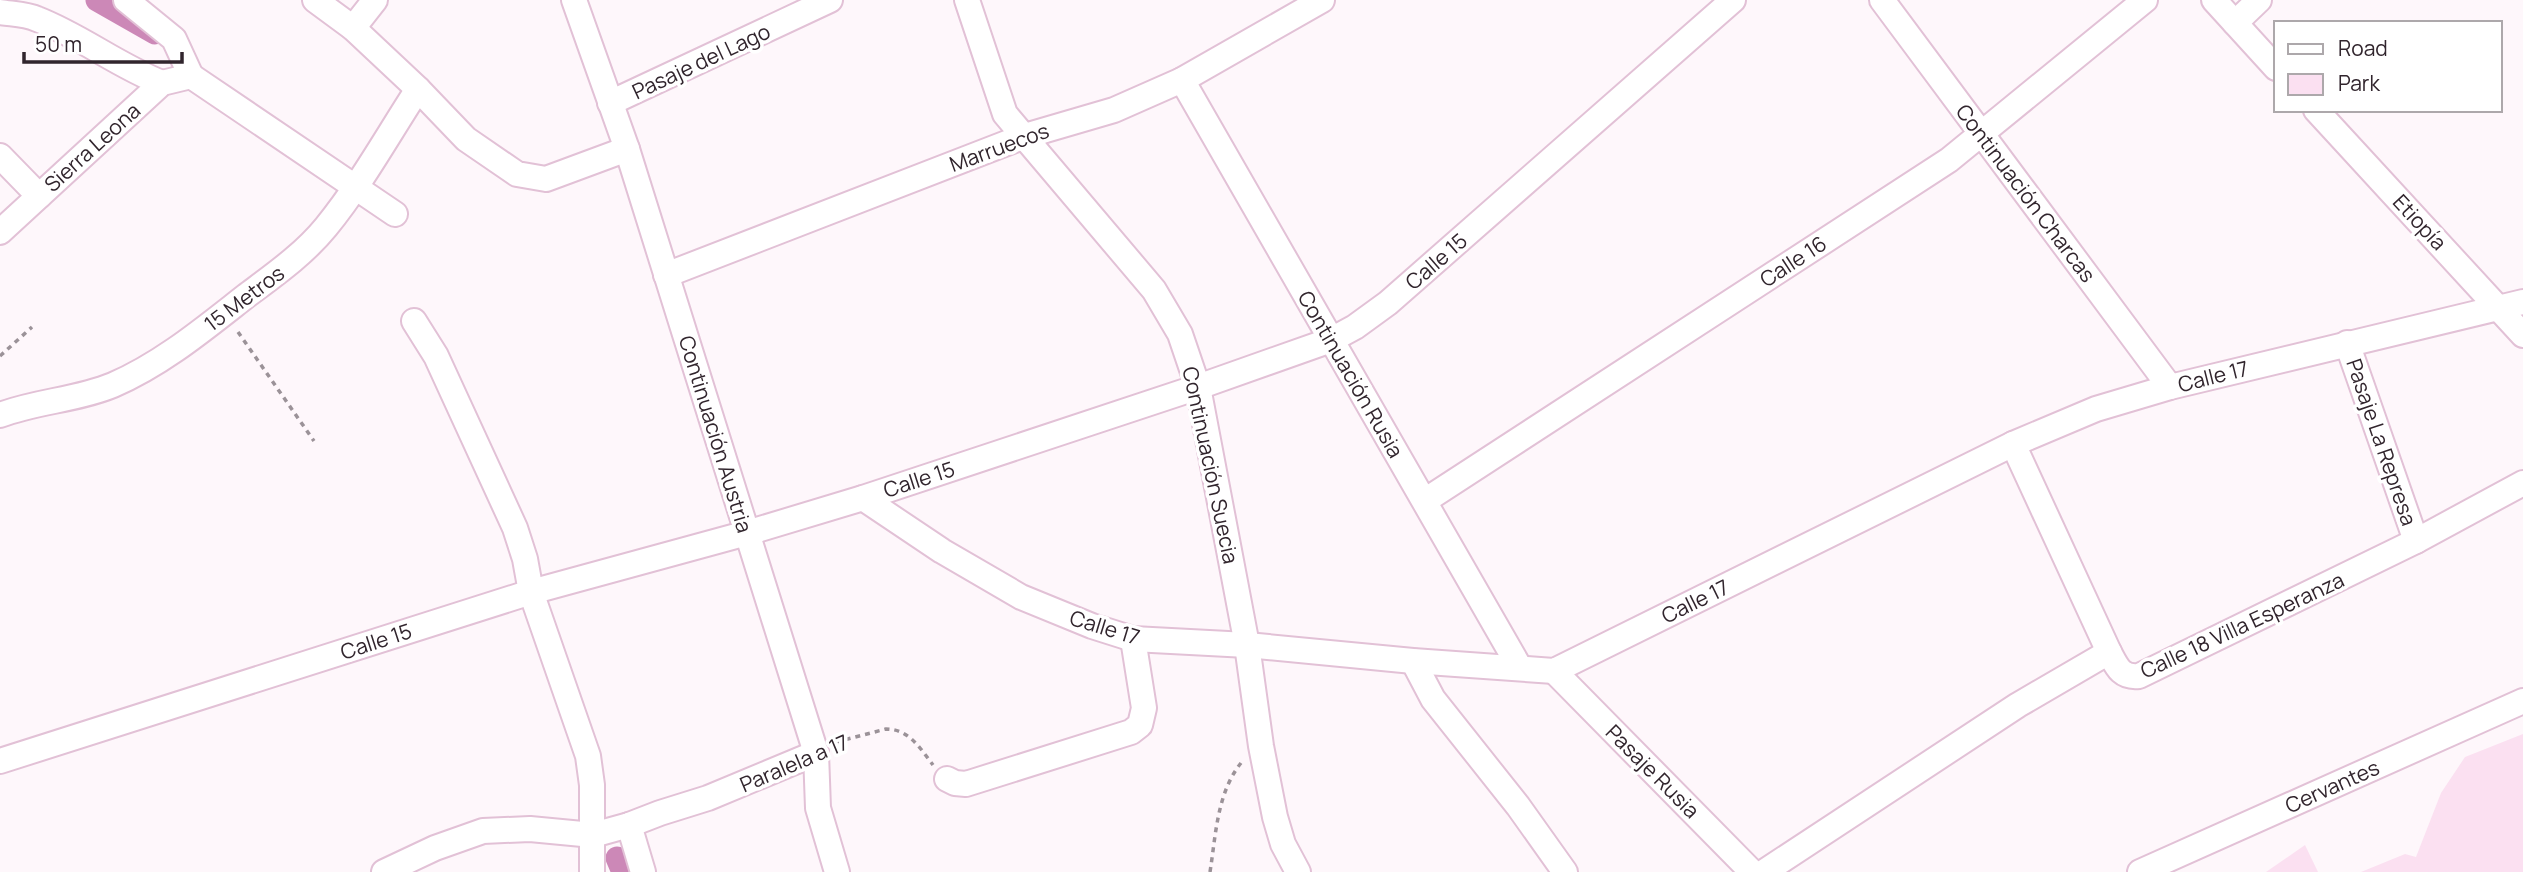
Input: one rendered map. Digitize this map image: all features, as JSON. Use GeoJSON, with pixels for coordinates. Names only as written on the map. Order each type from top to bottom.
{"type":"FeatureCollection","features":[{"type":"Feature","properties":{"kind":"street"},"geometry":{"type":"LineString","coordinates":[[125,0],[174,39],[191,76],[395,214]]}},
{"type":"Feature","properties":{"kind":"street"},"geometry":{"type":"LineString","coordinates":[[315,0],[353,28],[466,139],[517,174],[546,179],[626,149]]}},
{"type":"Feature","properties":{"kind":"street"},"geometry":{"type":"LineString","coordinates":[[353,28],[374,0]]}},
{"type":"Feature","properties":{"kind":"street","name":"Continuación Austria"},"geometry":{"type":"LineString","coordinates":[[574,0],[626,149],[816,753],[818,808],[837,872]]}},
{"type":"Feature","properties":{"kind":"street","name":"Pasaje del Lago"},"geometry":{"type":"LineString","coordinates":[[610,103],[830,0]]}},
{"type":"Feature","properties":{"kind":"street","name":"Continuación Suecia"},"geometry":{"type":"LineString","coordinates":[[967,0],[1005,114],[1154,290],[1180,334],[1198,387],[1247,645],[1261,746],[1275,817],[1283,844],[1298,872]]}},
{"type":"Feature","properties":{"kind":"street","name":"Marruecos"},"geometry":{"type":"LineString","coordinates":[[666,275],[1025,136],[1114,110],[1182,80],[1322,0]]}},
{"type":"Feature","properties":{"kind":"street","name":"Calle 15"},"geometry":{"type":"LineString","coordinates":[[0,761],[531,592],[863,498],[1331,340],[1355,327],[1388,303],[1732,0]]}},
{"type":"Feature","properties":{"kind":"street","name":"Continuación Charcas"},"geometry":{"type":"LineString","coordinates":[[1882,0],[2170,387]]}},
{"type":"Feature","properties":{"kind":"street","name":"Calle 16"},"geometry":{"type":"LineString","coordinates":[[1426,500],[1949,160],[2145,0]]}},
{"type":"Feature","properties":{"kind":"street"},"geometry":{"type":"LineString","coordinates":[[2214,0],[2274,66]]}},
{"type":"Feature","properties":{"kind":"street"},"geometry":{"type":"LineString","coordinates":[[2235,23],[2259,0]]}},
{"type":"Feature","properties":{"kind":"street"},"geometry":{"type":"LineString","coordinates":[[0,12],[35,18],[83,41],[134,72],[162,83]]}},
{"type":"Feature","properties":{"kind":"street","name":"Sierra Leona"},"geometry":{"type":"LineString","coordinates":[[0,232],[162,83],[191,76]]}},
{"type":"Feature","properties":{"kind":"street","name":"Continuación Rusia"},"geometry":{"type":"LineString","coordinates":[[1182,80],[1426,500],[1520,668]]}},
{"type":"Feature","properties":{"kind":"street","name":"15 Metros"},"geometry":{"type":"LineString","coordinates":[[0,415],[19,408],[89,394],[114,384],[158,361],[225,313],[308,247],[325,228],[418,89]]}},
{"type":"Feature","properties":{"kind":"street","name":"Etiopía"},"geometry":{"type":"LineString","coordinates":[[2318,112],[2523,335]]}},
{"type":"Feature","properties":{"kind":"street"},"geometry":{"type":"LineString","coordinates":[[0,156],[38,195]]}},
{"type":"Feature","properties":{"kind":"street","name":"Calle 17"},"geometry":{"type":"LineString","coordinates":[[863,498],[942,551],[1021,597],[1092,626],[1133,639],[1247,645],[1554,671],[2013,444],[2096,409],[2170,387],[2523,302]]}},
{"type":"Feature","properties":{"kind":"street"},"geometry":{"type":"LineString","coordinates":[[414,321],[436,356],[515,528],[525,559],[531,592],[588,756],[592,785],[592,872]]}},
{"type":"Feature","properties":{"kind":"street","name":"Pasaje La Represa"},"geometry":{"type":"LineString","coordinates":[[2347,343],[2416,541]]}},
{"type":"Feature","properties":{"kind":"street"},"geometry":{"type":"LineString","coordinates":[[2013,444],[2109,652]]}},
{"type":"Feature","properties":{"kind":"street","name":"Calle 18 Villa Esperanza"},"geometry":{"type":"LineString","coordinates":[[1764,872],[2018,705],[2109,652],[2119,670],[2130,677],[2139,676],[2416,541],[2523,482]]}},
{"type":"Feature","properties":{"kind":"street"},"geometry":{"type":"LineString","coordinates":[[947,779],[965,784],[1131,732],[1140,725],[1144,708],[1133,639]]}},
{"type":"Feature","properties":{"kind":"street"},"geometry":{"type":"LineString","coordinates":[[1413,661],[1433,699],[1518,806],[1565,872]]}},
{"type":"Feature","properties":{"kind":"street","name":"Pasaje Rusia"},"geometry":{"type":"LineString","coordinates":[[1554,671],[1752,872]]}},
{"type":"Feature","properties":{"kind":"street","name":"Cervantes"},"geometry":{"type":"LineString","coordinates":[[2140,872],[2523,701]]}},
{"type":"Feature","properties":{"kind":"street","name":"Paralela a 17"},"geometry":{"type":"LineString","coordinates":[[384,872],[435,848],[483,831],[530,829],[593,835],[708,798],[816,753]]}},
{"type":"Feature","properties":{"kind":"street"},"geometry":{"type":"LineString","coordinates":[[629,825],[643,872]]}},
{"type":"Feature","properties":{"kind":"path"},"geometry":{"type":"LineString","coordinates":[[225,313],[314,441]]}},
{"type":"Feature","properties":{"kind":"path"},"geometry":{"type":"LineString","coordinates":[[0,356],[32,327]]}},
{"type":"Feature","properties":{"kind":"path","name":"Paralela a 17"},"geometry":{"type":"LineString","coordinates":[[816,753],[833,742],[894,729],[904,732],[916,743],[947,779]]}},
{"type":"Feature","properties":{"kind":"path"},"geometry":{"type":"LineString","coordinates":[[1210,872],[1223,793],[1239,764],[1261,746]]}},
{"type":"Feature","properties":{"kind":"green space"},"geometry":{"type":"Polygon","coordinates":[[[2523,734],[2523,872],[2361,872],[2405,854],[2416,857],[2441,793],[2465,757],[2523,734]]]}},
{"type":"Feature","properties":{"kind":"green space"},"geometry":{"type":"Polygon","coordinates":[[[2305,845],[2318,872],[2266,872],[2305,845]]]}},
{"type":"Feature","properties":{"kind":"waterway"},"geometry":{"type":"LineString","coordinates":[[97,0],[155,33]]}},
{"type":"Feature","properties":{"kind":"waterway"},"geometry":{"type":"LineString","coordinates":[[617,858],[623,872]]}}]}
